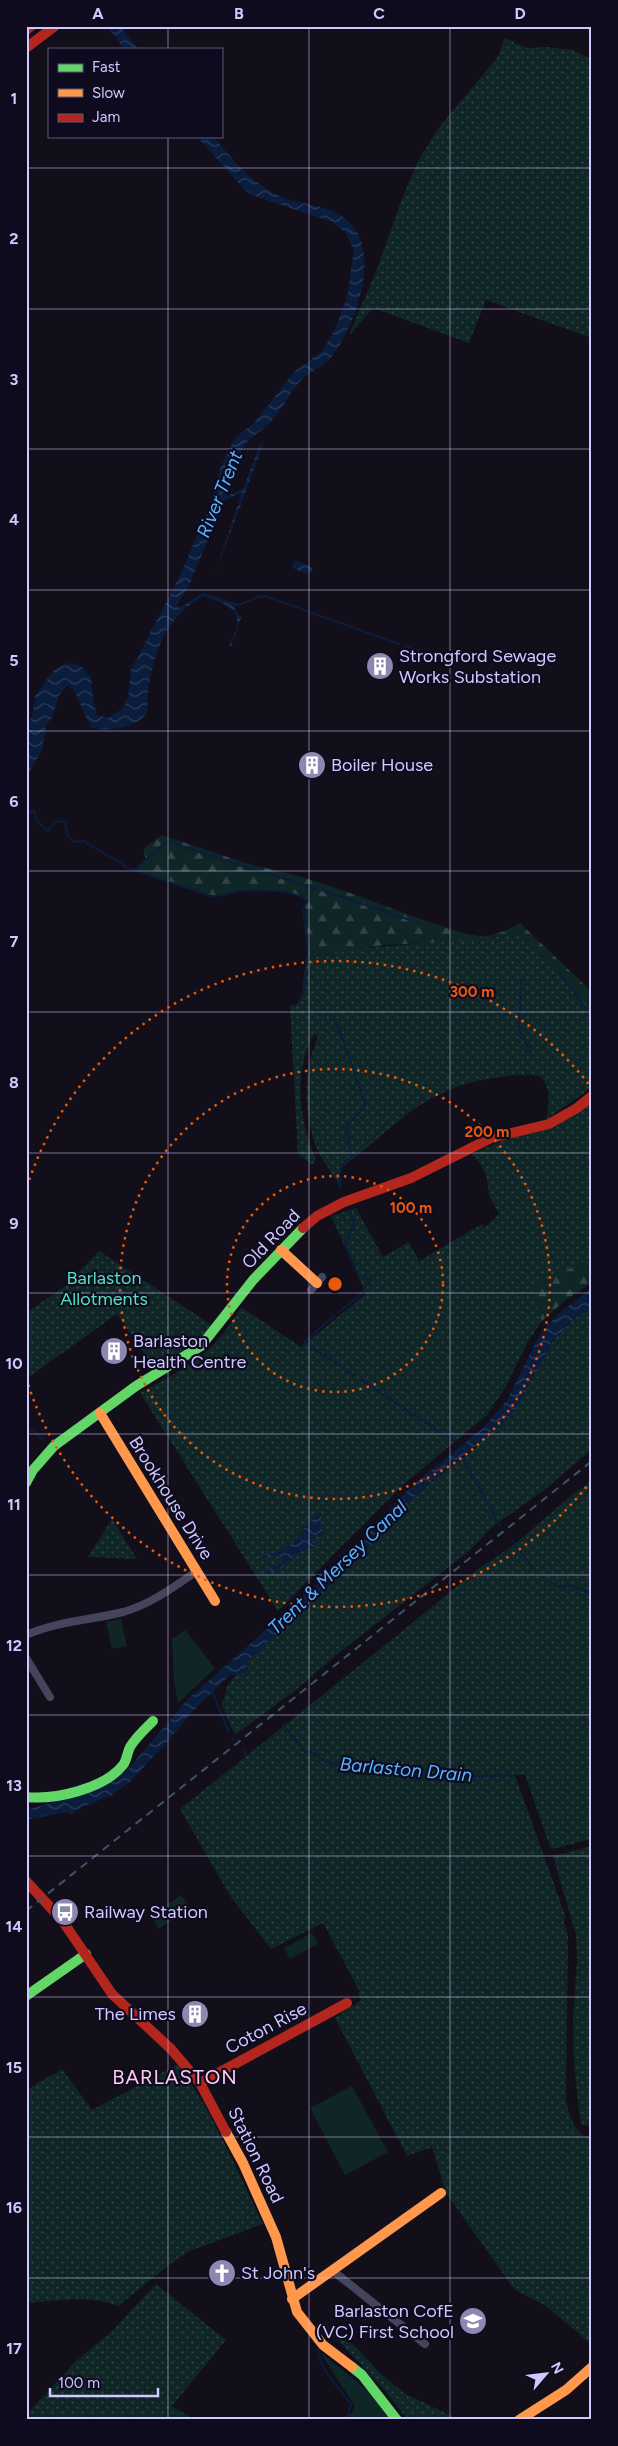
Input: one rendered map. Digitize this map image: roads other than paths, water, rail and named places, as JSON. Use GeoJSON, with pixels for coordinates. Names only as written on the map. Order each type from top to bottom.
{"type":"FeatureCollection","features":[{"type":"Feature","properties":{"kind":"main road"},"geometry":{"type":"LineString","coordinates":[[26,30],[31,26]]}},
{"type":"Feature","properties":{"kind":"main road"},"geometry":{"type":"LineString","coordinates":[[26,48],[55,26]]}},
{"type":"Feature","properties":{"kind":"main road","name":"Old Road"},"geometry":{"type":"LineString","coordinates":[[26,1483],[33,1470],[54,1446],[136,1386],[191,1354],[200,1346],[253,1280],[281,1250],[298,1232],[329,1209],[411,1178],[491,1138],[549,1124],[577,1108],[592,1096]]}},
{"type":"Feature","properties":{"kind":"main road"},"geometry":{"type":"LineString","coordinates":[[281,1250],[317,1283]]}},
{"type":"Feature","properties":{"kind":"main road","name":"Brookhouse Drive"},"geometry":{"type":"LineString","coordinates":[[100,1413],[215,1601]]}},
{"type":"Feature","properties":{"kind":"main road"},"geometry":{"type":"LineString","coordinates":[[26,1797],[37,1800],[81,1790],[112,1774],[123,1765],[129,1750],[152,1721]]}},
{"type":"Feature","properties":{"kind":"main road","name":"Station Road"},"geometry":{"type":"LineString","coordinates":[[26,1882],[62,1920],[112,1994],[128,2011],[171,2048],[200,2083],[243,2163],[273,2228],[292,2299],[305,2324],[324,2345],[362,2375],[397,2420]]}},
{"type":"Feature","properties":{"kind":"main road"},"geometry":{"type":"LineString","coordinates":[[26,1996],[86,1954]]}},
{"type":"Feature","properties":{"kind":"main road","name":"Coton Rise"},"geometry":{"type":"LineString","coordinates":[[200,2083],[347,2002]]}},
{"type":"Feature","properties":{"kind":"main road"},"geometry":{"type":"LineString","coordinates":[[292,2299],[441,2193]]}},
{"type":"Feature","properties":{"kind":"main road"},"geometry":{"type":"LineString","coordinates":[[519,2420],[566,2390],[592,2367]]}},
{"type":"Feature","properties":{"kind":"street"},"geometry":{"type":"LineString","coordinates":[[26,1635],[62,1623],[116,1613],[141,1606],[197,1571]]}},
{"type":"Feature","properties":{"kind":"street"},"geometry":{"type":"LineString","coordinates":[[26,1658],[50,1697]]}},
{"type":"Feature","properties":{"kind":"street"},"geometry":{"type":"LineString","coordinates":[[332,2271],[425,2344]]}},
{"type":"Feature","properties":{"kind":"water"},"geometry":{"type":"Polygon","coordinates":[[[107,26],[120,26],[137,48],[123,48],[107,26]]]}},
{"type":"Feature","properties":{"kind":"water","name":"River Trent"},"geometry":{"type":"Polygon","coordinates":[[[198,138],[215,138],[251,178],[270,191],[289,200],[327,209],[344,218],[352,225],[360,238],[364,254],[361,290],[356,309],[341,342],[327,362],[303,378],[274,419],[251,439],[242,450],[235,466],[227,496],[243,489],[260,444],[263,445],[215,574],[242,492],[224,501],[189,586],[176,606],[179,608],[203,593],[238,604],[261,595],[262,597],[234,607],[241,618],[231,647],[229,646],[237,626],[237,617],[230,608],[204,596],[181,613],[172,623],[160,644],[148,688],[146,715],[134,723],[112,729],[91,728],[74,690],[67,685],[59,695],[53,716],[46,726],[42,750],[26,778],[26,730],[32,716],[35,696],[54,670],[67,663],[79,665],[86,671],[91,678],[97,715],[108,718],[123,708],[128,697],[131,670],[181,573],[210,506],[220,469],[231,445],[237,436],[253,424],[293,373],[323,350],[337,325],[347,297],[354,250],[346,233],[332,222],[257,197],[246,191],[198,138]]]}},
{"type":"Feature","properties":{"kind":"water"},"geometry":{"type":"Polygon","coordinates":[[[295,560],[313,567],[310,575],[292,568],[295,560]]]}},
{"type":"Feature","properties":{"kind":"water","name":"Trent & Mersey Canal"},"geometry":{"type":"Polygon","coordinates":[[[592,1288],[592,1307],[572,1320],[553,1341],[517,1407],[505,1422],[419,1492],[365,1552],[248,1661],[247,1672],[229,1676],[191,1713],[131,1781],[112,1795],[76,1810],[72,1815],[67,1812],[26,1820],[26,1810],[89,1792],[106,1785],[128,1769],[189,1698],[322,1580],[413,1485],[483,1428],[507,1400],[540,1334],[559,1313],[592,1288]]]}},
{"type":"Feature","properties":{"kind":"water"},"geometry":{"type":"Polygon","coordinates":[[[320,1514],[322,1521],[319,1528],[326,1531],[313,1538],[312,1543],[320,1544],[295,1554],[285,1566],[266,1573],[265,1571],[282,1563],[282,1556],[262,1558],[260,1556],[286,1548],[320,1514]]]}},
{"type":"Feature","properties":{"kind":"waterway"},"geometry":{"type":"LineString","coordinates":[[260,597],[265,596],[399,644]]}},
{"type":"Feature","properties":{"kind":"waterway"},"geometry":{"type":"LineString","coordinates":[[405,646],[421,652]]}},
{"type":"Feature","properties":{"kind":"waterway"},"geometry":{"type":"LineString","coordinates":[[26,818],[31,811],[34,811],[37,821],[48,831],[54,822],[60,821],[65,823],[68,837],[75,842],[85,841],[127,868],[135,869],[167,841],[263,873]]}},
{"type":"Feature","properties":{"kind":"waterway"},"geometry":{"type":"LineString","coordinates":[[134,870],[211,896],[238,891],[264,890],[285,892],[302,898],[307,902],[303,908],[308,953],[306,964]]}},
{"type":"Feature","properties":{"kind":"waterway"},"geometry":{"type":"LineString","coordinates":[[266,873],[316,889]]}},
{"type":"Feature","properties":{"kind":"waterway"},"geometry":{"type":"LineString","coordinates":[[322,890],[410,920]]}},
{"type":"Feature","properties":{"kind":"waterway"},"geometry":{"type":"LineString","coordinates":[[558,971],[572,990]]}},
{"type":"Feature","properties":{"kind":"waterway"},"geometry":{"type":"LineString","coordinates":[[302,997],[306,974]]}},
{"type":"Feature","properties":{"kind":"waterway"},"geometry":{"type":"LineString","coordinates":[[522,981],[518,1026],[526,1042]]}},
{"type":"Feature","properties":{"kind":"waterway"},"geometry":{"type":"LineString","coordinates":[[574,993],[587,1009]]}},
{"type":"Feature","properties":{"kind":"waterway"},"geometry":{"type":"LineString","coordinates":[[589,1012],[592,1016]]}},
{"type":"Feature","properties":{"kind":"waterway"},"geometry":{"type":"LineString","coordinates":[[333,1019],[340,1031],[365,1103],[363,1109],[347,1125],[349,1147],[352,1156],[340,1166],[340,1188]]}},
{"type":"Feature","properties":{"kind":"waterway"},"geometry":{"type":"LineString","coordinates":[[526,1044],[532,1055]]}},
{"type":"Feature","properties":{"kind":"waterway"},"geometry":{"type":"LineString","coordinates":[[338,1313],[358,1297],[371,1280],[358,1274],[345,1244],[354,1225],[350,1211]]}},
{"type":"Feature","properties":{"kind":"waterway"},"geometry":{"type":"LineString","coordinates":[[334,1316],[304,1342],[354,1375]]}},
{"type":"Feature","properties":{"kind":"waterway"},"geometry":{"type":"LineString","coordinates":[[361,1380],[454,1441]]}},
{"type":"Feature","properties":{"kind":"waterway"},"geometry":{"type":"LineString","coordinates":[[26,1426],[44,1440]]}},
{"type":"Feature","properties":{"kind":"waterway"},"geometry":{"type":"LineString","coordinates":[[463,1460],[488,1503]]}},
{"type":"Feature","properties":{"kind":"waterway"},"geometry":{"type":"LineString","coordinates":[[491,1509],[500,1526]]}},
{"type":"Feature","properties":{"kind":"waterway"},"geometry":{"type":"LineString","coordinates":[[512,1540],[533,1568]]}},
{"type":"Feature","properties":{"kind":"waterway"},"geometry":{"type":"LineString","coordinates":[[543,1577],[558,1587],[573,1586],[592,1594]]}},
{"type":"Feature","properties":{"kind":"waterway"},"geometry":{"type":"LineString","coordinates":[[212,1691],[229,1733]]}},
{"type":"Feature","properties":{"kind":"waterway","name":"Barlaston Drain"},"geometry":{"type":"LineString","coordinates":[[283,1724],[306,1753],[309,1751],[323,1760],[340,1766],[457,1777],[515,1775]]}},
{"type":"Feature","properties":{"kind":"waterway","name":"Barlaston Drain"},"geometry":{"type":"LineString","coordinates":[[243,1751],[247,1755]]}},
{"type":"Feature","properties":{"kind":"waterway"},"geometry":{"type":"LineString","coordinates":[[318,2350],[319,2357],[326,2371],[351,2404],[348,2415],[341,2420]]}},
{"type":"Feature","properties":{"kind":"railway"},"geometry":{"type":"LineString","coordinates":[[26,1911],[592,1461]]}},
{"type":"Feature","properties":{"kind":"place","name":"Strongford Sewage Works Substation"},"geometry":{"type":"Point","coordinates":[380,666]}},
{"type":"Feature","properties":{"kind":"place","name":"Boiler House"},"geometry":{"type":"Point","coordinates":[312,765]}},
{"type":"Feature","properties":{"kind":"place","name":"Barlaston Health Centre"},"geometry":{"type":"Point","coordinates":[114,1351]}},
{"type":"Feature","properties":{"kind":"place","name":"Railway Station"},"geometry":{"type":"Point","coordinates":[65,1912]}},
{"type":"Feature","properties":{"kind":"place","name":"The Limes"},"geometry":{"type":"Point","coordinates":[195,2014]}},
{"type":"Feature","properties":{"kind":"place","name":"St John's"},"geometry":{"type":"Point","coordinates":[222,2273]}},
{"type":"Feature","properties":{"kind":"place","name":"Barlaston CofE (VC) First School"},"geometry":{"type":"Point","coordinates":[473,2321]}},
{"type":"Feature","properties":{"kind":"district","name":"BARLASTON"},"geometry":{"type":"Point","coordinates":[175,2077]}},
{"type":"Feature","properties":{"kind":"park label","name":"Barlaston Allotments"},"geometry":{"type":"Point","coordinates":[104,1288]}}]}
